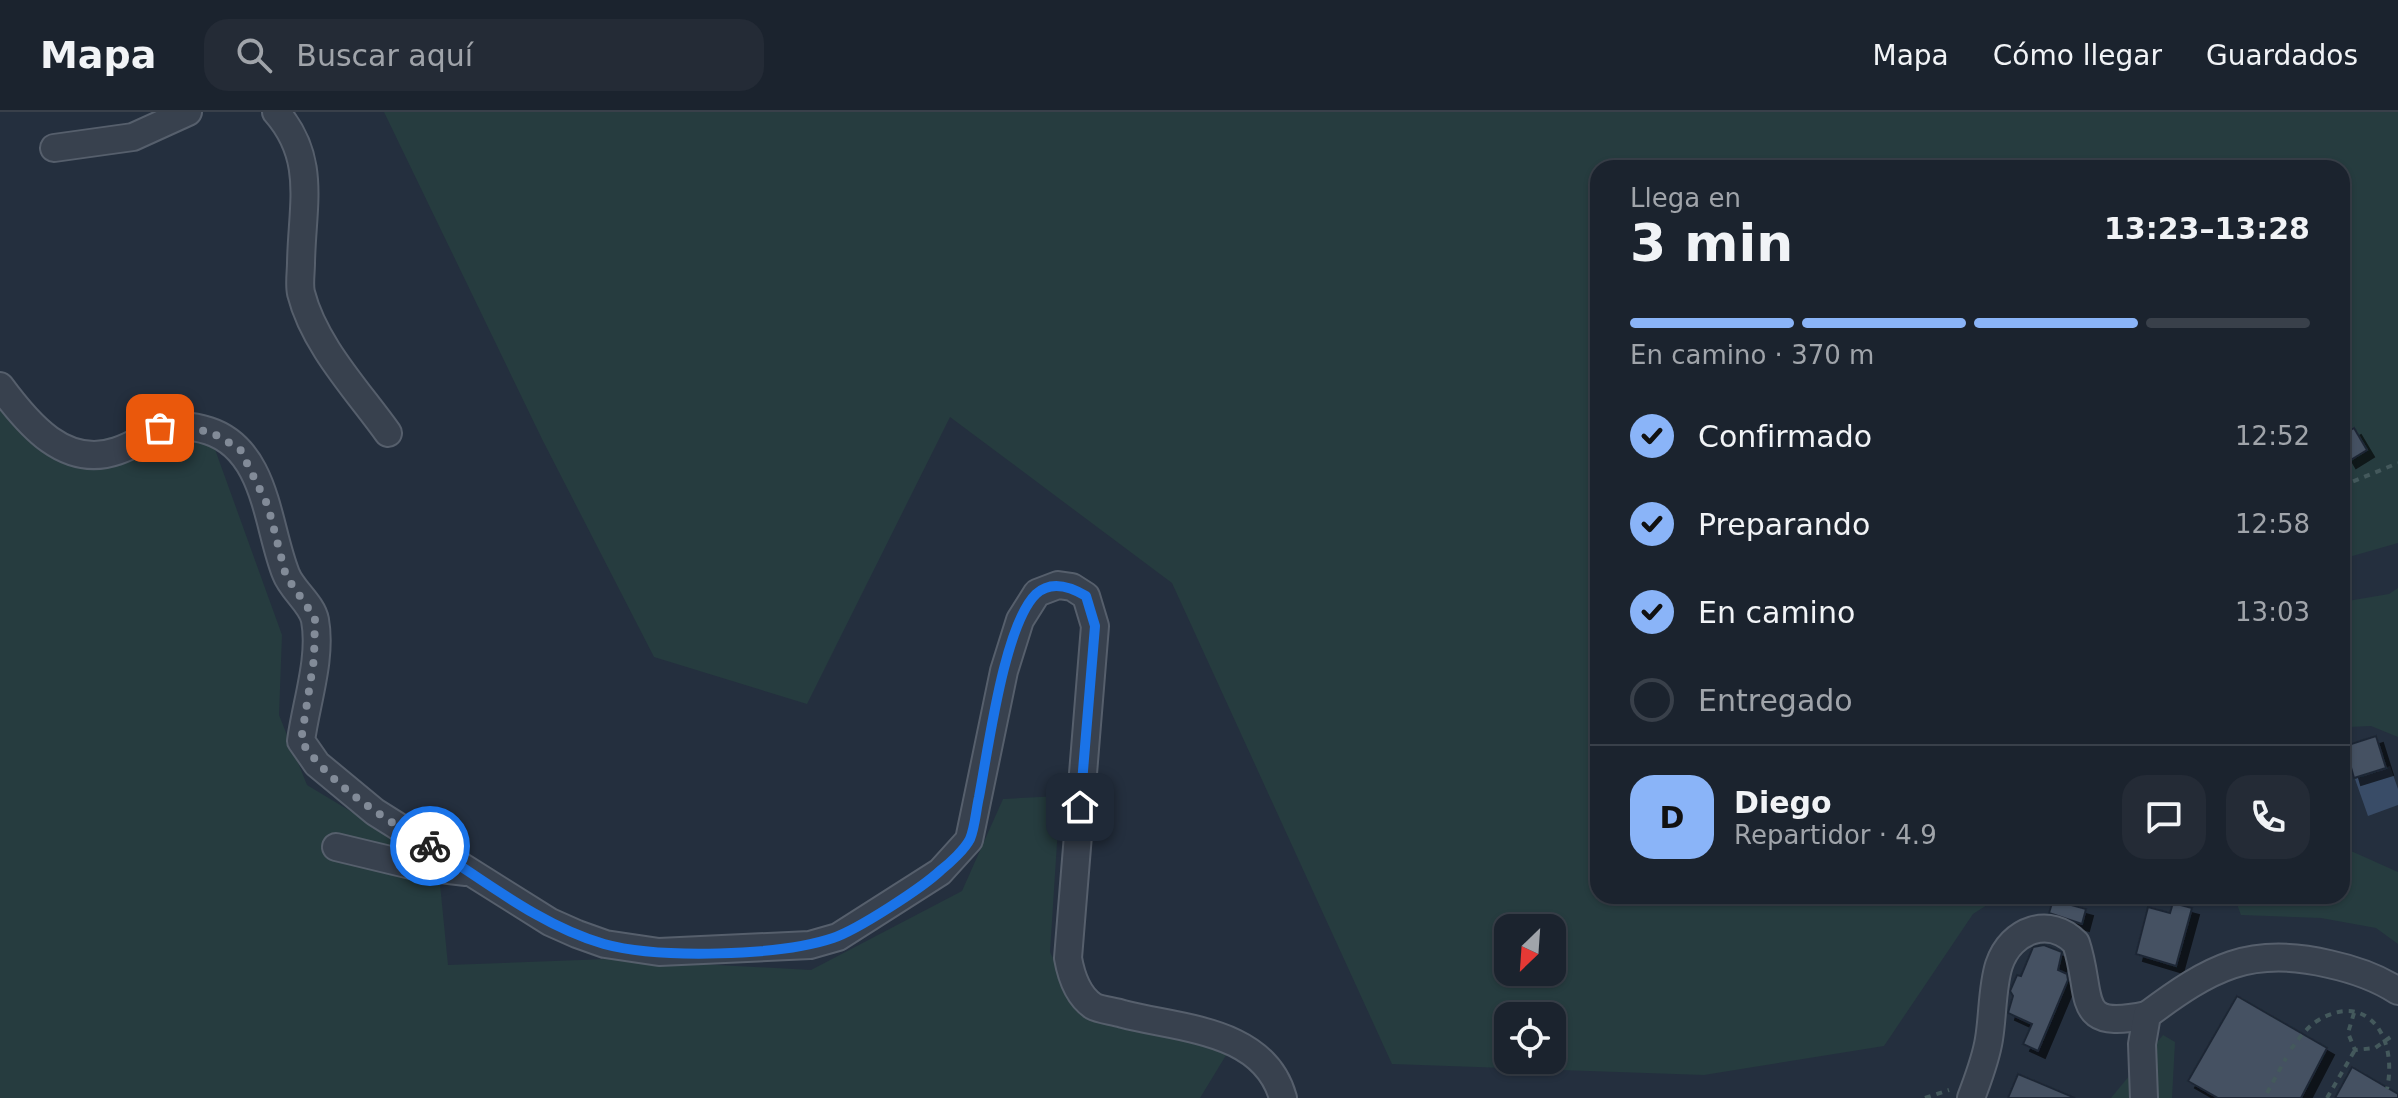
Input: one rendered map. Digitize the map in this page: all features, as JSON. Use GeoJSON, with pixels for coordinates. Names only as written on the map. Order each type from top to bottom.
{"type":"FeatureCollection","features":[{"type":"Feature","properties":{"kind":"street"},"geometry":{"type":"LineString","coordinates":[[54,148],[133,137],[188,112]]}},
{"type":"Feature","properties":{"kind":"street"},"geometry":{"type":"LineString","coordinates":[[276,112],[293,132],[302,156],[305,181],[301,292],[318,334],[388,433]]}},
{"type":"Feature","properties":{"kind":"street"},"geometry":{"type":"LineString","coordinates":[[0,386],[24,419],[53,443],[78,456],[116,451],[160,428],[209,431],[240,449],[268,506],[286,576],[315,618],[314,659],[301,741],[317,764],[375,812],[550,922],[605,944],[659,952],[761,950],[810,945],[838,937],[940,872],[969,840],[1004,671],[1020,620],[1037,593],[1058,585],[1072,587],[1086,596],[1095,626],[1068,958],[1072,979],[1093,1006],[1197,1028],[1235,1043],[1262,1059],[1278,1081],[1283,1098]]}},
{"type":"Feature","properties":{"kind":"street"},"geometry":{"type":"LineString","coordinates":[[336,847],[415,866],[473,873]]}},
{"type":"Feature","properties":{"kind":"street"},"geometry":{"type":"LineString","coordinates":[[1971,1098],[1989,1042],[1999,965],[2007,949],[2036,927],[2055,928],[2076,943],[2092,1010],[2114,1022],[2147,1015],[2207,976],[2232,964],[2265,955],[2302,956],[2344,967],[2398,991]]}},
{"type":"Feature","properties":{"kind":"street"},"geometry":{"type":"LineString","coordinates":[[2138,1091],[2147,1015]]}},
{"type":"Feature","properties":{"kind":"path"},"geometry":{"type":"LineString","coordinates":[[2350,483],[2398,463]]}},
{"type":"Feature","properties":{"kind":"path"},"geometry":{"type":"LineString","coordinates":[[2291,1049],[2315,1022],[2344,1011],[2375,1020],[2392,1036],[2395,1044]]}},
{"type":"Feature","properties":{"kind":"path"},"geometry":{"type":"LineString","coordinates":[[2354,1012],[2348,1033],[2355,1050]]}},
{"type":"Feature","properties":{"kind":"path"},"geometry":{"type":"LineString","coordinates":[[2355,1050],[2375,1048],[2392,1036]]}},
{"type":"Feature","properties":{"kind":"path"},"geometry":{"type":"LineString","coordinates":[[2327,1098],[2355,1050]]}},
{"type":"Feature","properties":{"kind":"path"},"geometry":{"type":"LineString","coordinates":[[2267,1093],[2286,1058]]}},
{"type":"Feature","properties":{"kind":"path"},"geometry":{"type":"LineString","coordinates":[[2387,1089],[2396,1065]]}},
{"type":"Feature","properties":{"kind":"green space"},"geometry":{"type":"Polygon","coordinates":[[[384,112],[2398,112],[2398,543],[2350,557],[2350,160],[1590,160],[1590,904],[1989,904],[1973,914],[1884,1046],[1704,1075],[1566,1070],[1566,1002],[1494,1002],[1494,1068],[1392,1064],[1172,583],[950,417],[807,704],[654,657],[542,439],[384,112]]]}},
{"type":"Feature","properties":{"kind":"green space"},"geometry":{"type":"Polygon","coordinates":[[[0,406],[78,445],[172,422],[212,441],[282,635],[279,715],[307,785],[438,864],[448,965],[607,959],[811,970],[962,891],[1003,799],[1060,796],[1050,952],[1076,1008],[1228,1052],[1200,1098],[0,1098],[0,406]]]}},
{"type":"Feature","properties":{"kind":"green space"},"geometry":{"type":"Polygon","coordinates":[[[2398,588],[2398,737],[2371,726],[2350,727],[2350,601],[2389,594],[2398,588]]]}},
{"type":"Feature","properties":{"kind":"green space"},"geometry":{"type":"Polygon","coordinates":[[[2350,851],[2398,872],[2398,944],[2376,928],[2321,918],[2241,915],[2237,904],[2350,904],[2350,851]]]}},
{"type":"Feature","properties":{"kind":"green space"},"geometry":{"type":"Polygon","coordinates":[[[2163,1035],[2175,1042],[2172,1098],[2111,1098],[2163,1035]]]}},
{"type":"Feature","properties":{"kind":"water"},"geometry":{"type":"Polygon","coordinates":[[[2390,766],[2398,789],[2398,805],[2368,816],[2355,779],[2390,766]]]}},
{"type":"Feature","properties":{"kind":"building"},"geometry":{"type":"Polygon","coordinates":[[[2354,428],[2367,450],[2350,460],[2350,430],[2354,428]]]}},
{"type":"Feature","properties":{"kind":"building"},"geometry":{"type":"Polygon","coordinates":[[[2376,736],[2386,768],[2354,778],[2350,744],[2376,736]]]}},
{"type":"Feature","properties":{"kind":"building"},"geometry":{"type":"Polygon","coordinates":[[[2052,904],[2086,909],[2082,924],[2049,913],[2052,904]]]}},
{"type":"Feature","properties":{"kind":"building"},"geometry":{"type":"Polygon","coordinates":[[[2173,904],[2192,908],[2176,966],[2136,954],[2148,907],[2170,913],[2173,904]]]}},
{"type":"Feature","properties":{"kind":"building"},"geometry":{"type":"Polygon","coordinates":[[[2044,945],[2062,952],[2058,970],[2067,974],[2068,980],[2038,1051],[2023,1044],[2032,1024],[2008,1013],[2013,996],[2010,991],[2017,975],[2021,976],[2033,947],[2044,945]]]}},
{"type":"Feature","properties":{"kind":"building"},"geometry":{"type":"Polygon","coordinates":[[[2237,996],[2327,1048],[2301,1098],[2218,1098],[2188,1081],[2237,996]]]}},
{"type":"Feature","properties":{"kind":"building"},"geometry":{"type":"Polygon","coordinates":[[[2352,1067],[2398,1094],[2398,1098],[2335,1098],[2352,1067]]]}},
{"type":"Feature","properties":{"kind":"building"},"geometry":{"type":"Polygon","coordinates":[[[2018,1074],[2075,1098],[2008,1098],[2018,1074]]]}},
{"type":"Feature","properties":{"kind":"way so far"},"geometry":{"type":"LineString","coordinates":[[160,428],[209,431],[240,449],[268,506],[286,576],[315,618],[314,659],[301,741],[317,764],[375,812],[430,846]]}},
{"type":"Feature","properties":{"kind":"route"},"geometry":{"type":"LineString","coordinates":[[430,846],[550,922],[605,944],[659,952],[761,950],[810,945],[838,937],[940,872],[969,840],[1004,671],[1020,620],[1037,593],[1058,585],[1072,587],[1086,596],[1095,626],[1080,807]]}}]}
